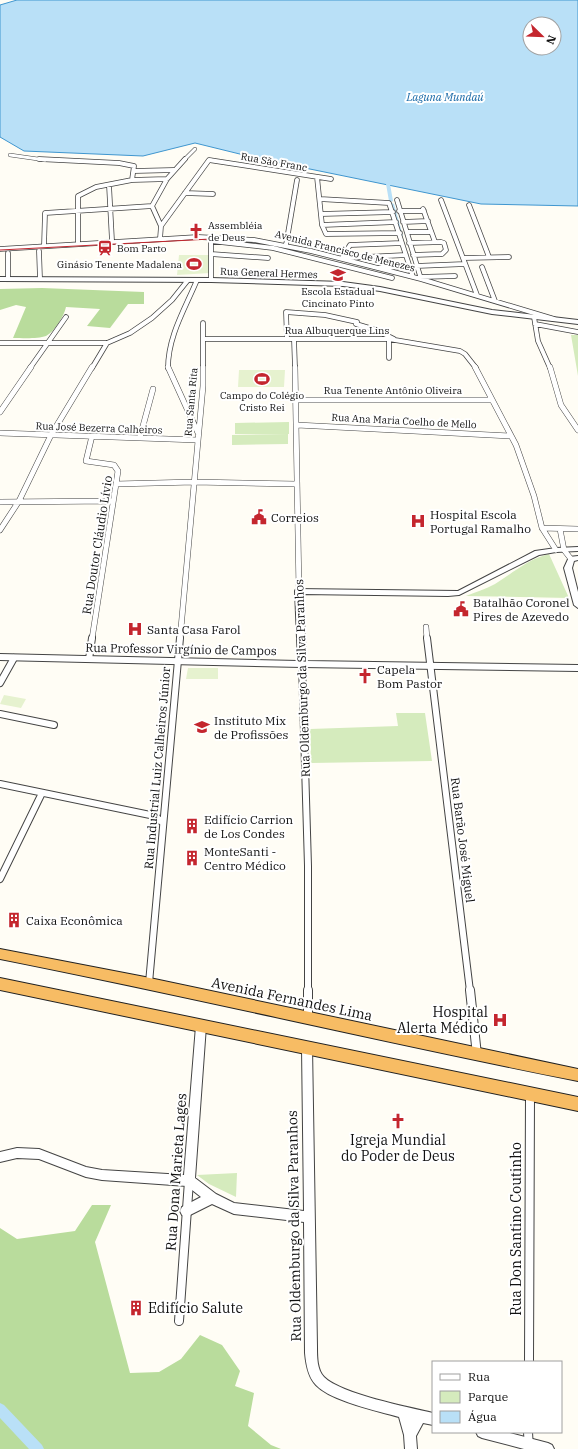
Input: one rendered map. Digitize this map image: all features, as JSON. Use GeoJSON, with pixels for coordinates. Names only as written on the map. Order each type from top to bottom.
{"type":"FeatureCollection","features":[{"type":"Feature","properties":{"kind":"highway","name":"Avenida Fernandes Lima"},"geometry":{"type":"LineString","coordinates":[[0,954],[149,983],[477,1055],[578,1075]]}},
{"type":"Feature","properties":{"kind":"highway"},"geometry":{"type":"LineString","coordinates":[[0,984],[307,1047],[530,1096],[578,1104]]}},
{"type":"Feature","properties":{"kind":"street"},"geometry":{"type":"LineString","coordinates":[[152,206],[167,179],[195,149]]}},
{"type":"Feature","properties":{"kind":"street"},"geometry":{"type":"LineString","coordinates":[[10,155],[50,161],[119,163],[133,165],[134,171],[132,180]]}},
{"type":"Feature","properties":{"kind":"street","name":"Rua São Franc"},"geometry":{"type":"LineString","coordinates":[[185,193],[207,162],[214,160],[331,179]]}},
{"type":"Feature","properties":{"kind":"street"},"geometry":{"type":"LineString","coordinates":[[134,171],[174,170]]}},
{"type":"Feature","properties":{"kind":"street"},"geometry":{"type":"LineString","coordinates":[[316,177],[320,199],[322,225],[326,234],[400,233]]}},
{"type":"Feature","properties":{"kind":"street"},"geometry":{"type":"LineString","coordinates":[[78,244],[77,211],[78,196],[80,194],[109,184],[132,180],[167,179]]}},
{"type":"Feature","properties":{"kind":"street"},"geometry":{"type":"LineString","coordinates":[[286,245],[290,218],[296,197],[297,180]]}},
{"type":"Feature","properties":{"kind":"street"},"geometry":{"type":"LineString","coordinates":[[109,184],[112,241]]}},
{"type":"Feature","properties":{"kind":"street"},"geometry":{"type":"LineString","coordinates":[[161,226],[185,193],[213,194]]}},
{"type":"Feature","properties":{"kind":"street"},"geometry":{"type":"LineString","coordinates":[[320,199],[386,202],[390,205],[413,277]]}},
{"type":"Feature","properties":{"kind":"street"},"geometry":{"type":"LineString","coordinates":[[440,200],[476,295]]}},
{"type":"Feature","properties":{"kind":"street"},"geometry":{"type":"LineString","coordinates":[[397,201],[399,212],[407,232],[409,243],[421,278],[455,276]]}},
{"type":"Feature","properties":{"kind":"street"},"geometry":{"type":"LineString","coordinates":[[469,205],[490,257]]}},
{"type":"Feature","properties":{"kind":"street"},"geometry":{"type":"LineString","coordinates":[[44,246],[45,213],[152,206]]}},
{"type":"Feature","properties":{"kind":"street"},"geometry":{"type":"LineString","coordinates":[[152,206],[161,226],[160,239]]}},
{"type":"Feature","properties":{"kind":"street"},"geometry":{"type":"LineString","coordinates":[[399,212],[424,210],[435,242]]}},
{"type":"Feature","properties":{"kind":"street"},"geometry":{"type":"LineString","coordinates":[[321,214],[393,212]]}},
{"type":"Feature","properties":{"kind":"street"},"geometry":{"type":"LineString","coordinates":[[403,222],[428,221]]}},
{"type":"Feature","properties":{"kind":"street"},"geometry":{"type":"LineString","coordinates":[[322,225],[396,222]]}},
{"type":"Feature","properties":{"kind":"street"},"geometry":{"type":"LineString","coordinates":[[407,232],[431,232]]}},
{"type":"Feature","properties":{"kind":"street","name":"Avenida Francisco de Menezes"},"geometry":{"type":"LineString","coordinates":[[0,249],[112,241],[243,238],[286,245],[341,258],[373,268],[421,278],[537,316]]}},
{"type":"Feature","properties":{"kind":"street"},"geometry":{"type":"LineString","coordinates":[[212,280],[211,239],[273,248],[392,278]]}},
{"type":"Feature","properties":{"kind":"street"},"geometry":{"type":"LineString","coordinates":[[409,243],[441,242],[444,244],[445,252],[437,254],[413,255]]}},
{"type":"Feature","properties":{"kind":"street"},"geometry":{"type":"LineString","coordinates":[[341,258],[350,246],[402,243]]}},
{"type":"Feature","properties":{"kind":"street"},"geometry":{"type":"LineString","coordinates":[[39,251],[40,279]]}},
{"type":"Feature","properties":{"kind":"street"},"geometry":{"type":"LineString","coordinates":[[8,253],[8,279]]}},
{"type":"Feature","properties":{"kind":"street"},"geometry":{"type":"LineString","coordinates":[[211,254],[268,258]]}},
{"type":"Feature","properties":{"kind":"street"},"geometry":{"type":"LineString","coordinates":[[341,258],[406,255]]}},
{"type":"Feature","properties":{"kind":"street"},"geometry":{"type":"LineString","coordinates":[[463,258],[509,257]]}},
{"type":"Feature","properties":{"kind":"street"},"geometry":{"type":"LineString","coordinates":[[416,266],[465,264]]}},
{"type":"Feature","properties":{"kind":"street"},"geometry":{"type":"LineString","coordinates":[[358,270],[363,265]]}},
{"type":"Feature","properties":{"kind":"street"},"geometry":{"type":"LineString","coordinates":[[373,268],[409,266]]}},
{"type":"Feature","properties":{"kind":"street"},"geometry":{"type":"LineString","coordinates":[[482,267],[495,301]]}},
{"type":"Feature","properties":{"kind":"street","name":"Rua General Hermes"},"geometry":{"type":"LineString","coordinates":[[0,279],[212,280],[357,285],[492,312],[537,316],[578,322]]}},
{"type":"Feature","properties":{"kind":"street"},"geometry":{"type":"LineString","coordinates":[[0,343],[107,343],[123,337],[144,324],[178,294],[188,280]]}},
{"type":"Feature","properties":{"kind":"street"},"geometry":{"type":"LineString","coordinates":[[197,280],[178,323],[167,360],[168,370],[198,433]]}},
{"type":"Feature","properties":{"kind":"street"},"geometry":{"type":"LineString","coordinates":[[178,294],[191,295]]}},
{"type":"Feature","properties":{"kind":"street"},"geometry":{"type":"LineString","coordinates":[[287,339],[286,312],[325,315],[357,322],[356,324],[376,330],[395,340]]}},
{"type":"Feature","properties":{"kind":"street"},"geometry":{"type":"LineString","coordinates":[[537,316],[535,324],[538,341],[553,375],[561,405],[578,430]]}},
{"type":"Feature","properties":{"kind":"street"},"geometry":{"type":"LineString","coordinates":[[0,412],[66,317]]}},
{"type":"Feature","properties":{"kind":"street","name":"Rua Santa Rita"},"geometry":{"type":"LineString","coordinates":[[194,482],[203,386],[203,323]]}},
{"type":"Feature","properties":{"kind":"street"},"geometry":{"type":"LineString","coordinates":[[535,324],[578,332]]}},
{"type":"Feature","properties":{"kind":"street","name":"Rua Albuquerque Lins"},"geometry":{"type":"LineString","coordinates":[[204,339],[389,339],[454,350],[468,356],[491,400]]}},
{"type":"Feature","properties":{"kind":"street","name":"Rua Oldemburgo da Silva Paranhos"},"geometry":{"type":"LineString","coordinates":[[294,339],[297,425],[296,484],[308,866],[308,1017]]}},
{"type":"Feature","properties":{"kind":"street"},"geometry":{"type":"LineString","coordinates":[[389,339],[389,358]]}},
{"type":"Feature","properties":{"kind":"street"},"geometry":{"type":"LineString","coordinates":[[0,530],[19,502],[51,435],[107,343]]}},
{"type":"Feature","properties":{"kind":"street"},"geometry":{"type":"LineString","coordinates":[[140,438],[153,389]]}},
{"type":"Feature","properties":{"kind":"street","name":"Rua Tenente Antônio Oliveira"},"geometry":{"type":"LineString","coordinates":[[295,400],[491,400]]}},
{"type":"Feature","properties":{"kind":"street"},"geometry":{"type":"LineString","coordinates":[[491,400],[511,436],[527,474],[542,528],[567,557],[575,558],[568,568],[578,605]]}},
{"type":"Feature","properties":{"kind":"street","name":"Rua Ana Maria Coelho de Mello"},"geometry":{"type":"LineString","coordinates":[[297,425],[511,436]]}},
{"type":"Feature","properties":{"kind":"street","name":"Rua José Bezerra Calheiros"},"geometry":{"type":"LineString","coordinates":[[0,433],[197,440]]}},
{"type":"Feature","properties":{"kind":"street","name":"Rua Doutor Cláudio Lívio"},"geometry":{"type":"LineString","coordinates":[[89,659],[118,470],[116,465],[86,461],[92,436]]}},
{"type":"Feature","properties":{"kind":"street"},"geometry":{"type":"LineString","coordinates":[[116,484],[194,482],[296,484]]}},
{"type":"Feature","properties":{"kind":"street","name":"Rua Industrial Luiz Calheiros Júnior"},"geometry":{"type":"LineString","coordinates":[[149,983],[163,823],[166,808],[177,661],[194,482]]}},
{"type":"Feature","properties":{"kind":"street"},"geometry":{"type":"LineString","coordinates":[[0,502],[113,501]]}},
{"type":"Feature","properties":{"kind":"street"},"geometry":{"type":"LineString","coordinates":[[542,528],[578,529]]}},
{"type":"Feature","properties":{"kind":"street"},"geometry":{"type":"LineString","coordinates":[[560,529],[560,550]]}},
{"type":"Feature","properties":{"kind":"street"},"geometry":{"type":"LineString","coordinates":[[299,591],[458,593],[537,553],[578,549]]}},
{"type":"Feature","properties":{"kind":"street","name":"Rua Barão José Miguel"},"geometry":{"type":"LineString","coordinates":[[426,627],[429,665],[467,959],[477,1055]]}},
{"type":"Feature","properties":{"kind":"street","name":"Rua Professor Virgínio de Campos"},"geometry":{"type":"LineString","coordinates":[[0,657],[302,664],[578,668]]}},
{"type":"Feature","properties":{"kind":"street"},"geometry":{"type":"LineString","coordinates":[[0,682],[14,658]]}},
{"type":"Feature","properties":{"kind":"street"},"geometry":{"type":"LineString","coordinates":[[0,714],[54,725]]}},
{"type":"Feature","properties":{"kind":"street"},"geometry":{"type":"LineString","coordinates":[[0,784],[155,816],[163,823]]}},
{"type":"Feature","properties":{"kind":"street"},"geometry":{"type":"LineString","coordinates":[[0,879],[42,793]]}},
{"type":"Feature","properties":{"kind":"street"},"geometry":{"type":"LineString","coordinates":[[155,816],[166,808]]}},
{"type":"Feature","properties":{"kind":"street","name":"Rua Dona Marieta Lages"},"geometry":{"type":"LineString","coordinates":[[179,1321],[186,1211],[201,1026]]}},
{"type":"Feature","properties":{"kind":"street","name":"Rua Oldemburgo da Silva Paranhos"},"geometry":{"type":"LineString","coordinates":[[307,1047],[312,1360],[314,1370],[320,1381],[338,1392],[432,1419]]}},
{"type":"Feature","properties":{"kind":"street","name":"Rua Don Santino Coutinho"},"geometry":{"type":"LineString","coordinates":[[529,1361],[530,1096]]}},
{"type":"Feature","properties":{"kind":"street"},"geometry":{"type":"LineString","coordinates":[[0,1157],[17,1153],[39,1154],[86,1172],[102,1175],[189,1182],[212,1198],[245,1210],[309,1217]]}},
{"type":"Feature","properties":{"kind":"street"},"geometry":{"type":"LineString","coordinates":[[186,1211],[199,1203],[212,1198]]}},
{"type":"Feature","properties":{"kind":"street"},"geometry":{"type":"LineString","coordinates":[[404,1412],[410,1435],[411,1449]]}},
{"type":"Feature","properties":{"kind":"street"},"geometry":{"type":"LineString","coordinates":[[410,1435],[420,1416]]}},
{"type":"Feature","properties":{"kind":"street"},"geometry":{"type":"LineString","coordinates":[[487,1433],[529,1442],[548,1449]]}},
{"type":"Feature","properties":{"kind":"green space","name":"Ginásio Tenente Madalena"},"geometry":{"type":"Polygon","coordinates":[[[179,255],[210,255],[210,273],[177,275],[179,255]]]}},
{"type":"Feature","properties":{"kind":"green space"},"geometry":{"type":"Polygon","coordinates":[[[42,288],[144,292],[144,304],[128,304],[110,328],[87,326],[100,309],[66,307],[59,323],[53,331],[46,336],[35,338],[13,338],[26,307],[16,305],[0,310],[0,289],[42,288]]]}},
{"type":"Feature","properties":{"kind":"green space"},"geometry":{"type":"Polygon","coordinates":[[[571,335],[578,335],[578,376],[571,335]]]}},
{"type":"Feature","properties":{"kind":"green space","name":"Campo do Colégio Cristo Rei"},"geometry":{"type":"Polygon","coordinates":[[[239,370],[285,370],[284,387],[238,387],[239,370]]]}},
{"type":"Feature","properties":{"kind":"green space"},"geometry":{"type":"Polygon","coordinates":[[[289,422],[289,434],[235,434],[235,423],[289,422]]]}},
{"type":"Feature","properties":{"kind":"green space"},"geometry":{"type":"Polygon","coordinates":[[[288,434],[288,444],[232,445],[232,435],[288,434]]]}},
{"type":"Feature","properties":{"kind":"green space"},"geometry":{"type":"Polygon","coordinates":[[[549,554],[569,598],[466,596],[492,586],[534,559],[549,554]]]}},
{"type":"Feature","properties":{"kind":"green space"},"geometry":{"type":"Polygon","coordinates":[[[188,668],[218,668],[218,679],[186,679],[188,668]]]}},
{"type":"Feature","properties":{"kind":"green space"},"geometry":{"type":"Polygon","coordinates":[[[4,695],[26,699],[21,708],[0,704],[4,695]]]}},
{"type":"Feature","properties":{"kind":"green space"},"geometry":{"type":"Polygon","coordinates":[[[396,713],[425,713],[432,761],[311,763],[310,729],[398,726],[396,713]]]}},
{"type":"Feature","properties":{"kind":"green space"},"geometry":{"type":"Polygon","coordinates":[[[237,1173],[236,1197],[209,1184],[197,1175],[237,1173]]]}},
{"type":"Feature","properties":{"kind":"green space"},"geometry":{"type":"Polygon","coordinates":[[[92,1205],[111,1205],[95,1242],[130,1373],[159,1372],[181,1359],[200,1335],[222,1345],[240,1371],[235,1386],[254,1393],[248,1426],[271,1445],[281,1449],[0,1449],[0,1228],[17,1239],[75,1231],[92,1205]]]}},
{"type":"Feature","properties":{"kind":"water","name":"Laguna Mundaú"},"geometry":{"type":"Polygon","coordinates":[[[17,0],[578,0],[578,206],[481,204],[256,158],[195,143],[143,156],[24,151],[0,137],[0,5],[17,0]]]}},
{"type":"Feature","properties":{"kind":"waterway"},"geometry":{"type":"LineString","coordinates":[[388,184],[391,201]]}},
{"type":"Feature","properties":{"kind":"waterway"},"geometry":{"type":"LineString","coordinates":[[392,204],[401,235]]}},
{"type":"Feature","properties":{"kind":"waterway"},"geometry":{"type":"LineString","coordinates":[[0,1409],[38,1449]]}},
{"type":"Feature","properties":{"kind":"tram line"},"geometry":{"type":"LineString","coordinates":[[0,250],[211,239]]}},
{"type":"Feature","properties":{"kind":"place","name":"Assembléia de Deus"},"geometry":{"type":"Point","coordinates":[196,231]}},
{"type":"Feature","properties":{"kind":"place","name":"Bom Parto"},"geometry":{"type":"Point","coordinates":[105,248]}},
{"type":"Feature","properties":{"kind":"place","name":"Ginásio Tenente Madalena"},"geometry":{"type":"Point","coordinates":[194,264]}},
{"type":"Feature","properties":{"kind":"place","name":"Escola Estadual Cincinato Pinto"},"geometry":{"type":"Point","coordinates":[338,275]}},
{"type":"Feature","properties":{"kind":"place","name":"Campo do Colégio Cristo Rei"},"geometry":{"type":"Point","coordinates":[262,379]}},
{"type":"Feature","properties":{"kind":"place","name":"Correios"},"geometry":{"type":"Point","coordinates":[259,517]}},
{"type":"Feature","properties":{"kind":"place","name":"Hospital Escola Portugal Ramalho"},"geometry":{"type":"Point","coordinates":[418,521]}},
{"type":"Feature","properties":{"kind":"place","name":"Batalhão Coronel Pires de Azevedo"},"geometry":{"type":"Point","coordinates":[461,609]}},
{"type":"Feature","properties":{"kind":"place","name":"Santa Casa Farol"},"geometry":{"type":"Point","coordinates":[135,629]}},
{"type":"Feature","properties":{"kind":"place","name":"Capela Bom Pastor"},"geometry":{"type":"Point","coordinates":[365,676]}},
{"type":"Feature","properties":{"kind":"place","name":"Instituto Mix de Profissões"},"geometry":{"type":"Point","coordinates":[202,727]}},
{"type":"Feature","properties":{"kind":"place","name":"Edifício Carrion de Los Condes"},"geometry":{"type":"Point","coordinates":[192,826]}},
{"type":"Feature","properties":{"kind":"place","name":"MonteSanti - Centro Médico"},"geometry":{"type":"Point","coordinates":[192,858]}},
{"type":"Feature","properties":{"kind":"place","name":"Caixa Econômica"},"geometry":{"type":"Point","coordinates":[14,920]}},
{"type":"Feature","properties":{"kind":"place","name":"Hospital Alerta Médico"},"geometry":{"type":"Point","coordinates":[500,1020]}},
{"type":"Feature","properties":{"kind":"place","name":"Igreja Mundial do Poder de Deus"},"geometry":{"type":"Point","coordinates":[398,1121]}},
{"type":"Feature","properties":{"kind":"place","name":"Edifício Salute"},"geometry":{"type":"Point","coordinates":[136,1308]}}]}
